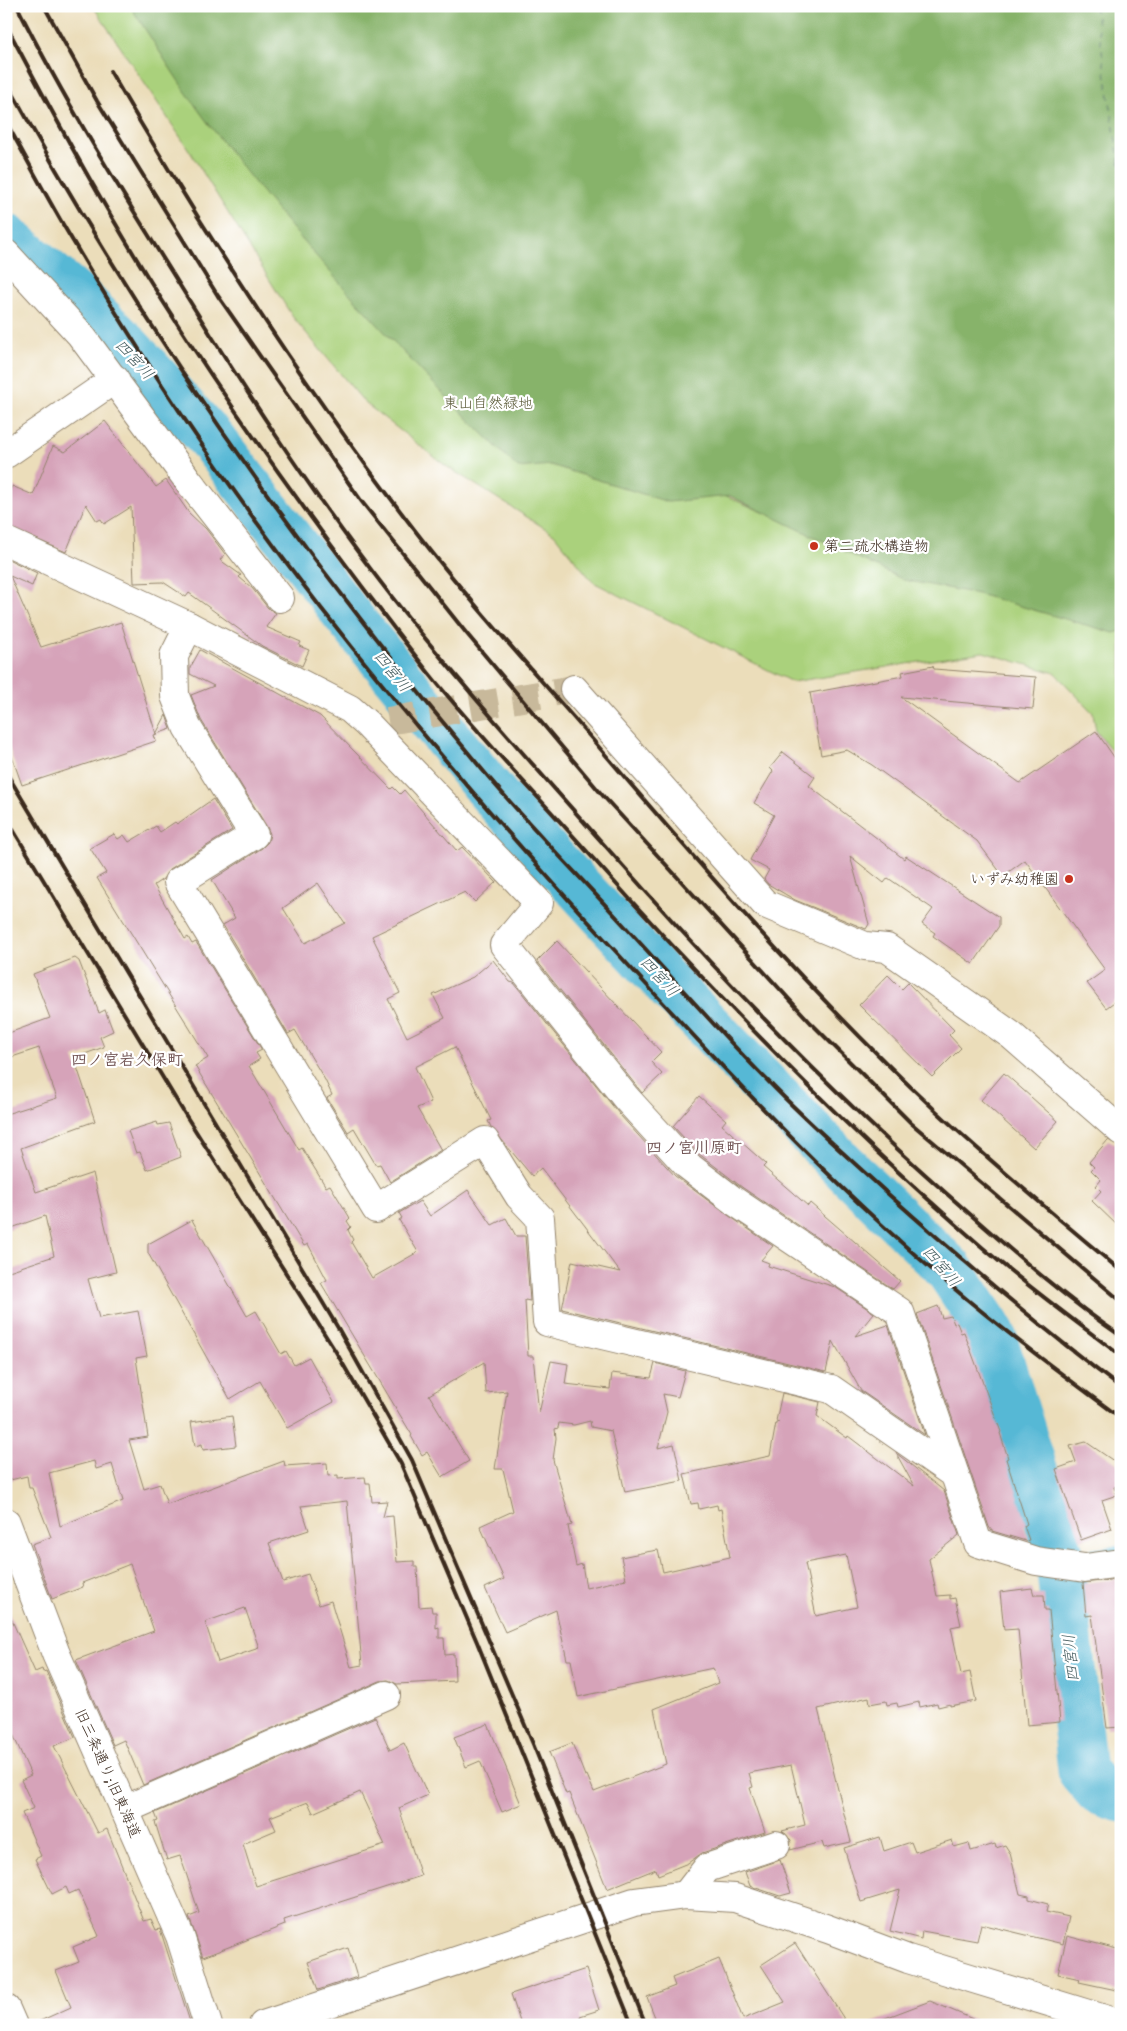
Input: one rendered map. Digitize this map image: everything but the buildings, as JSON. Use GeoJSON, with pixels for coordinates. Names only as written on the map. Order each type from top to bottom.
{"type":"FeatureCollection","features":[{"type":"Feature","properties":{"kind":"street"},"geometry":{"type":"LineString","coordinates":[[6,254],[80,334],[190,483],[280,598]]}},
{"type":"Feature","properties":{"kind":"street"},"geometry":{"type":"LineString","coordinates":[[6,454],[115,379]]}},
{"type":"Feature","properties":{"kind":"street"},"geometry":{"type":"LineString","coordinates":[[6,541],[189,626],[377,722],[539,903],[504,945],[626,1098],[687,1165],[734,1201],[900,1312],[978,1543],[1036,1561],[1085,1568],[1121,1563]]}},
{"type":"Feature","properties":{"kind":"street"},"geometry":{"type":"LineString","coordinates":[[189,626],[174,656],[175,696],[187,727],[254,835],[178,882],[376,1209],[485,1141],[518,1196],[540,1218],[547,1322],[831,1389],[955,1475]]}},
{"type":"Feature","properties":{"kind":"street"},"geometry":{"type":"LineString","coordinates":[[574,689],[765,904],[865,946],[887,948],[1011,1035],[1121,1131]]}},
{"type":"Feature","properties":{"kind":"street","name":"旧三条通り;旧東海道"},"geometry":{"type":"LineString","coordinates":[[6,1522],[56,1654],[180,1936],[208,2025]]}},
{"type":"Feature","properties":{"kind":"street"},"geometry":{"type":"LineString","coordinates":[[124,1810],[386,1695]]}},
{"type":"Feature","properties":{"kind":"street"},"geometry":{"type":"LineString","coordinates":[[686,1895],[707,1868],[776,1845]]}},
{"type":"Feature","properties":{"kind":"street"},"geometry":{"type":"LineString","coordinates":[[262,2025],[634,1902],[686,1895],[735,1898],[828,1929],[908,1959],[1121,2024]]}},
{"type":"Feature","properties":{"kind":"street"},"geometry":{"type":"LineString","coordinates":[[6,2008],[13,2025]]}},
{"type":"Feature","properties":{"kind":"green space","name":"東山自然緑地"},"geometry":{"type":"Polygon","coordinates":[[[93,6],[177,6],[520,333],[730,498],[889,566],[1121,615],[1121,762],[1096,731],[1093,713],[1055,673],[983,652],[792,682],[593,582],[554,534],[446,466],[365,403],[292,316],[189,150],[93,6]]]}},
{"type":"Feature","properties":{"kind":"green space"},"geometry":{"type":"Polygon","coordinates":[[[130,6],[1121,6],[1121,631],[1114,633],[978,594],[904,580],[730,496],[668,502],[551,465],[518,468],[396,344],[280,214],[198,109],[130,6]]]}},
{"type":"Feature","properties":{"kind":"waterway","name":"四宮川"},"geometry":{"type":"LineString","coordinates":[[6,238],[74,295],[121,341],[212,440],[351,620],[498,800],[671,988],[843,1166],[948,1268],[991,1333],[1059,1553],[1082,1771],[1099,1791],[1121,1798]]}},
{"type":"Feature","properties":{"kind":"waterway"},"geometry":{"type":"LineString","coordinates":[[1073,1555],[1121,1549]]}},
{"type":"Feature","properties":{"kind":"ferry route"},"geometry":{"type":"LineString","coordinates":[[1095,6],[1121,174]]}},
{"type":"Feature","properties":{"kind":"tunnel"},"geometry":{"type":"LineString","coordinates":[[388,721],[574,689]]}},
{"type":"Feature","properties":{"kind":"railway"},"geometry":{"type":"LineString","coordinates":[[17,6],[91,141],[250,396],[362,558],[454,673],[687,937],[805,1060],[887,1139],[989,1231],[1063,1293],[1121,1336]]}},
{"type":"Feature","properties":{"kind":"railway"},"geometry":{"type":"LineString","coordinates":[[44,6],[97,101],[218,296],[362,502],[467,634],[604,797],[811,1023],[911,1123],[1121,1301]]}},
{"type":"Feature","properties":{"kind":"railway"},"geometry":{"type":"LineString","coordinates":[[6,25],[101,199],[193,348],[257,443],[324,536],[447,696],[684,958],[830,1107],[982,1247],[1033,1289],[1121,1356]]}},
{"type":"Feature","properties":{"kind":"railway"},"geometry":{"type":"LineString","coordinates":[[110,71],[218,249],[334,422],[437,559],[479,609],[712,878],[843,1020],[958,1131],[1121,1271]]}},
{"type":"Feature","properties":{"kind":"railway"},"geometry":{"type":"LineString","coordinates":[[6,81],[58,174],[113,265],[230,442],[357,614],[491,780],[748,1061],[826,1138],[973,1268],[1031,1317],[1121,1388]]}},
{"type":"Feature","properties":{"kind":"railway"},"geometry":{"type":"LineString","coordinates":[[6,122],[56,213],[102,290],[161,383],[223,475],[321,608],[461,778],[649,988],[816,1162],[904,1245],[971,1302],[1034,1353],[1121,1418]]}},
{"type":"Feature","properties":{"kind":"railway"},"geometry":{"type":"LineString","coordinates":[[6,772],[338,1328],[412,1460],[533,1744],[646,2025]]}},
{"type":"Feature","properties":{"kind":"railway"},"geometry":{"type":"LineString","coordinates":[[6,818],[183,1111],[336,1352],[401,1464],[477,1642],[632,2025]]}},
{"type":"Feature","properties":{"kind":"place","name":"第二疏水構造物"},"geometry":{"type":"Point","coordinates":[814,546]}},
{"type":"Feature","properties":{"kind":"place","name":"いずみ幼稚園"},"geometry":{"type":"Point","coordinates":[1069,879]}},
{"type":"Feature","properties":{"kind":"district","name":"四ノ宮岩久保町"},"geometry":{"type":"Point","coordinates":[127,1059]}},
{"type":"Feature","properties":{"kind":"district","name":"四ノ宮川原町"},"geometry":{"type":"Point","coordinates":[694,1147]}}]}
